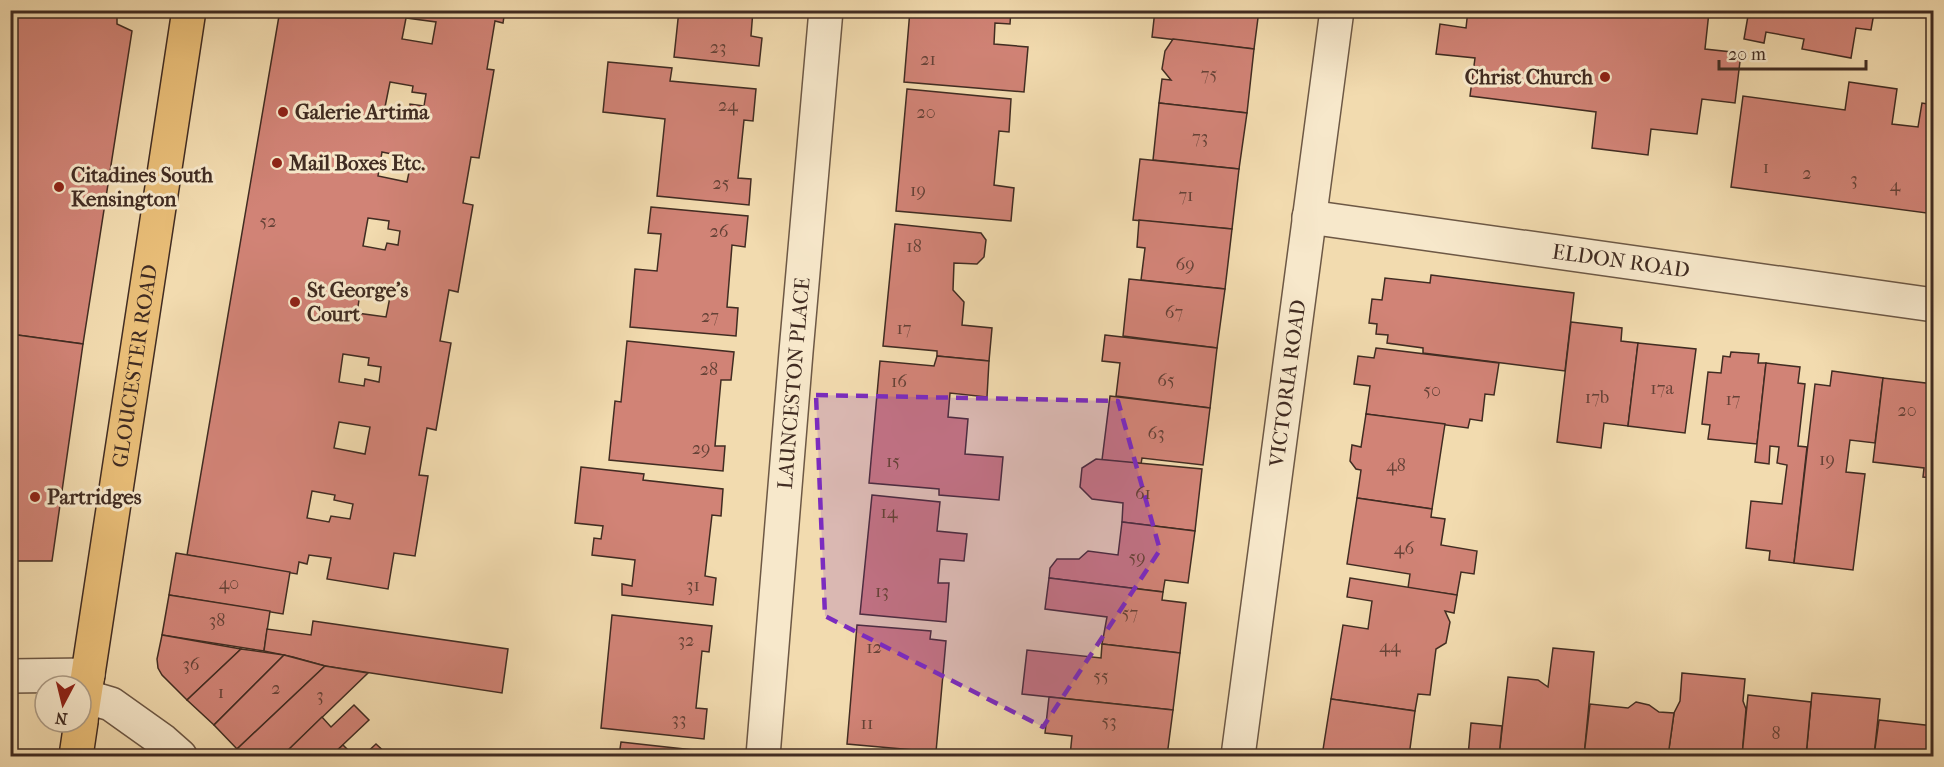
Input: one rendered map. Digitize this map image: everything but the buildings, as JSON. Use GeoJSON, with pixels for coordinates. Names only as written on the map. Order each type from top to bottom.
{"type":"FeatureCollection","features":[{"type":"Feature","properties":{"kind":"main road","name":"GLOUCESTER ROAD"},"geometry":{"type":"LineString","coordinates":[[87,674],[189,10]]}},
{"type":"Feature","properties":{"kind":"main road","name":"GLOUCESTER ROAD"},"geometry":{"type":"LineString","coordinates":[[76,756],[79,734]]}},
{"type":"Feature","properties":{"kind":"street","name":"LAUNCESTON PLACE"},"geometry":{"type":"LineString","coordinates":[[763,756],[826,10]]}},
{"type":"Feature","properties":{"kind":"street","name":"VICTORIA ROAD"},"geometry":{"type":"LineString","coordinates":[[1239,756],[1337,10]]}},
{"type":"Feature","properties":{"kind":"street","name":"ELDON ROAD"},"geometry":{"type":"LineString","coordinates":[[1309,217],[1934,305]]}},
{"type":"Feature","properties":{"kind":"street"},"geometry":{"type":"LineString","coordinates":[[10,675],[33,684]]}},
{"type":"Feature","properties":{"kind":"street"},"geometry":{"type":"LineString","coordinates":[[93,703],[111,704],[180,756]]}},
{"type":"Feature","properties":{"kind":"highlighted area"},"geometry":{"type":"Polygon","coordinates":[[[816,395],[1118,401],[1160,550],[1043,727],[825,616],[816,395]]]}},
{"type":"Feature","properties":{"kind":"place","name":"Christ Church"},"geometry":{"type":"Point","coordinates":[1605,77]}},
{"type":"Feature","properties":{"kind":"place","name":"Galerie Artima"},"geometry":{"type":"Point","coordinates":[283,112]}},
{"type":"Feature","properties":{"kind":"place","name":"Mail Boxes Etc."},"geometry":{"type":"Point","coordinates":[277,163]}},
{"type":"Feature","properties":{"kind":"place","name":"Citadines South Kensington"},"geometry":{"type":"Point","coordinates":[59,187]}},
{"type":"Feature","properties":{"kind":"place","name":"St George's Court"},"geometry":{"type":"Point","coordinates":[295,302]}},
{"type":"Feature","properties":{"kind":"place","name":"Partridges"},"geometry":{"type":"Point","coordinates":[35,497]}}]}
